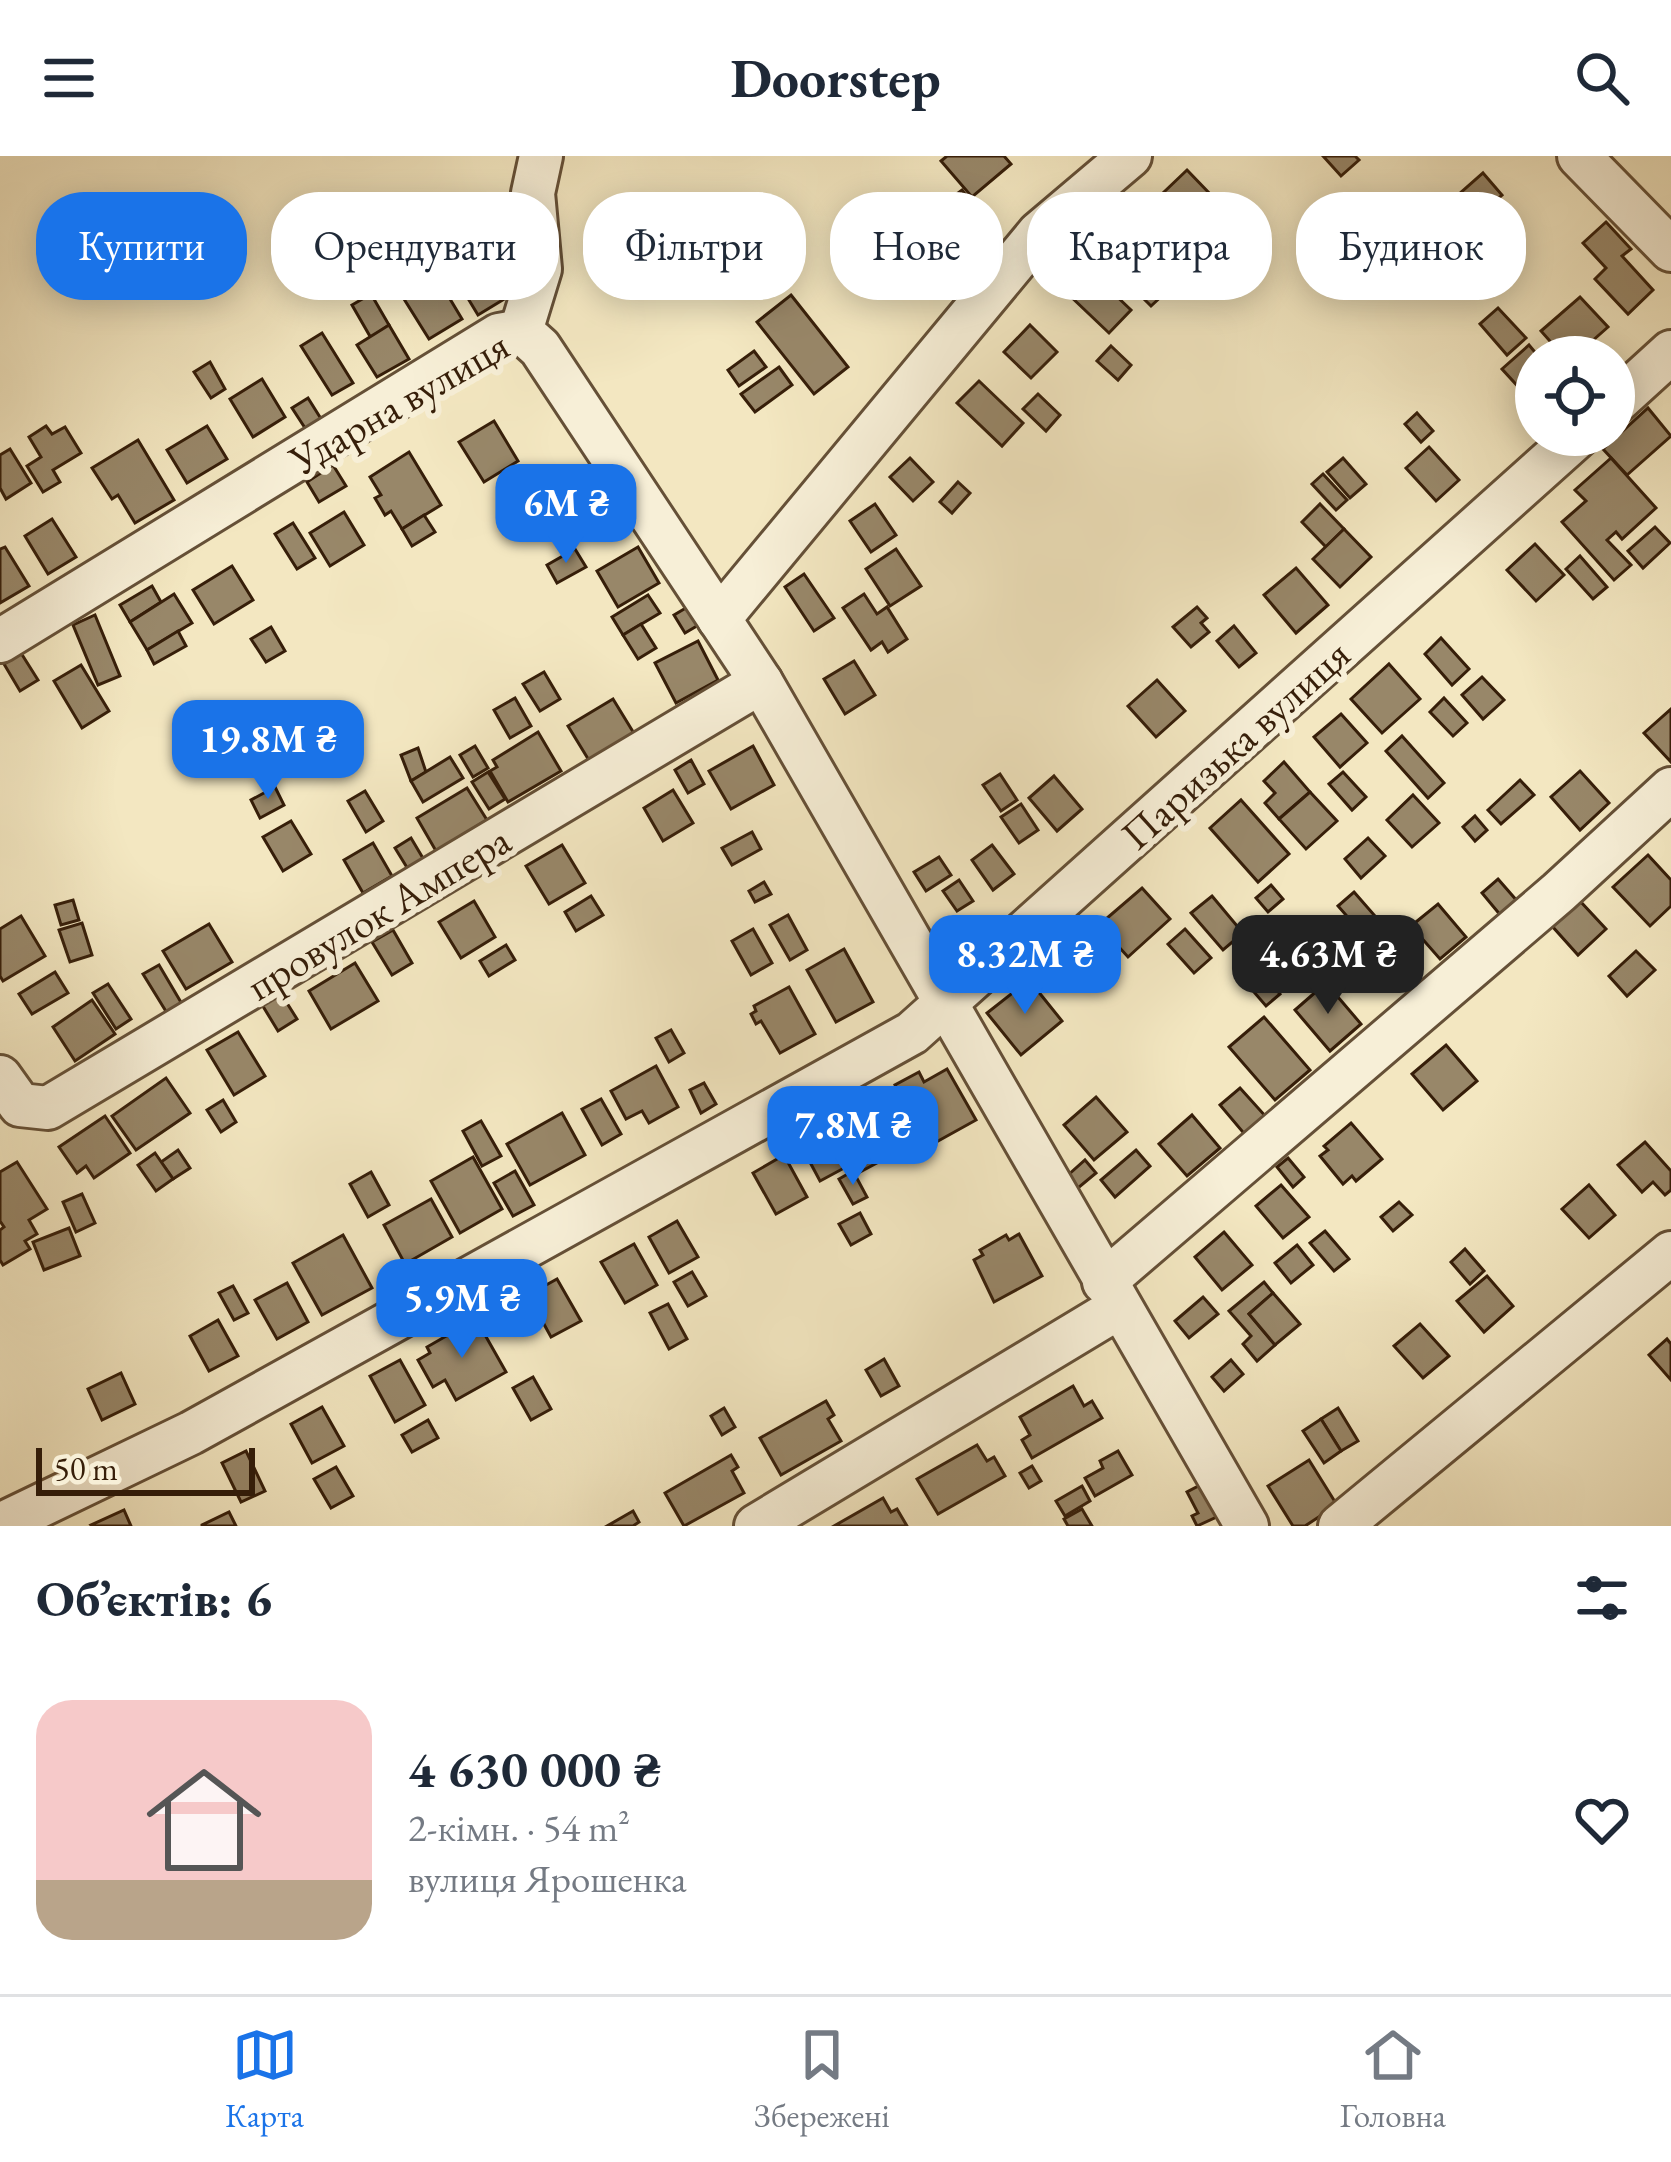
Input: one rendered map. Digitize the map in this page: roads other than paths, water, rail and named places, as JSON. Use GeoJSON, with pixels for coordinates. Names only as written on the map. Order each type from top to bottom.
{"type":"FeatureCollection","features":[{"type":"Feature","properties":{"kind":"street"},"geometry":{"type":"LineString","coordinates":[[521,331],[540,269],[533,193],[541,156]]}},
{"type":"Feature","properties":{"kind":"street"},"geometry":{"type":"LineString","coordinates":[[719,619],[1039,233],[1130,156]]}},
{"type":"Feature","properties":{"kind":"street"},"geometry":{"type":"LineString","coordinates":[[1579,156],[1671,250]]}},
{"type":"Feature","properties":{"kind":"street","name":"Ударна вулиця"},"geometry":{"type":"LineString","coordinates":[[0,641],[499,335],[521,331],[540,348],[761,682],[1246,1526]]}},
{"type":"Feature","properties":{"kind":"street"},"geometry":{"type":"LineString","coordinates":[[1635,385],[1671,352]]}},
{"type":"Feature","properties":{"kind":"street","name":"Паризька вулиця"},"geometry":{"type":"LineString","coordinates":[[0,1525],[190,1432],[912,1033],[1556,456]]}},
{"type":"Feature","properties":{"kind":"street","name":"провулок Ампера"},"geometry":{"type":"LineString","coordinates":[[0,1077],[20,1105],[48,1108],[761,682]]}},
{"type":"Feature","properties":{"kind":"street"},"geometry":{"type":"LineString","coordinates":[[756,1526],[1111,1295],[1671,789]]}},
{"type":"Feature","properties":{"kind":"street"},"geometry":{"type":"LineString","coordinates":[[1340,1526],[1671,1253]]}}]}
